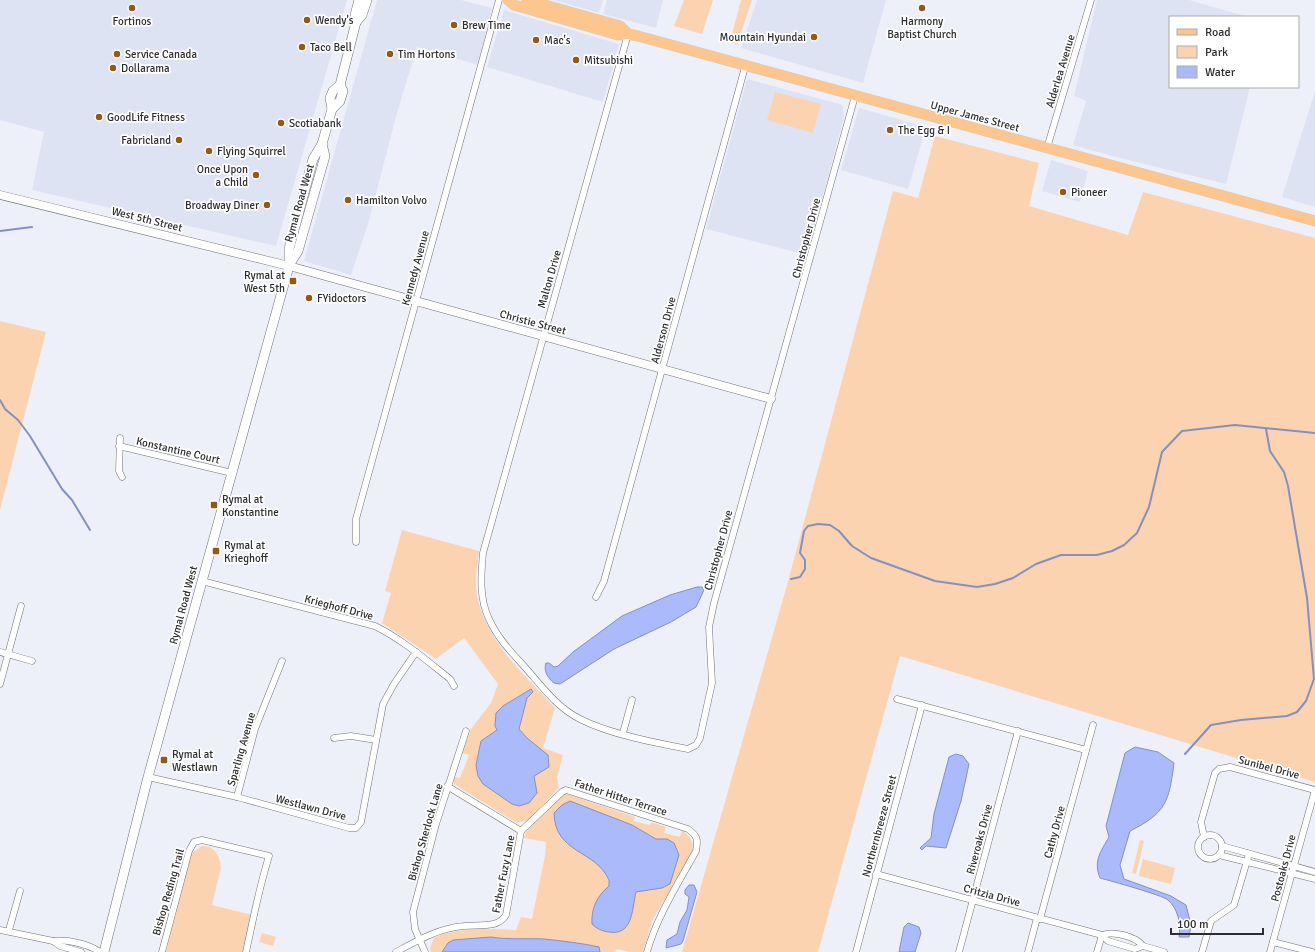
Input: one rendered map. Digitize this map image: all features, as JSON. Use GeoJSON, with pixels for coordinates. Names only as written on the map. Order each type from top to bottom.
{"type":"FeatureCollection","features":[{"type":"Feature","properties":{"kind":"main road"},"geometry":{"type":"LineString","coordinates":[[356,22],[355,15],[359,0]]}},
{"type":"Feature","properties":{"kind":"main road"},"geometry":{"type":"LineString","coordinates":[[356,22],[362,15],[367,0]]}},
{"type":"Feature","properties":{"kind":"main road","name":"Upper James Street"},"geometry":{"type":"LineString","coordinates":[[508,0],[514,5],[618,35],[628,34],[1315,221]]}},
{"type":"Feature","properties":{"kind":"main road","name":"Upper James Street"},"geometry":{"type":"LineString","coordinates":[[527,0],[620,26],[628,34]]}},
{"type":"Feature","properties":{"kind":"main road","name":"Rymal Road West"},"geometry":{"type":"LineString","coordinates":[[104,952],[148,776],[289,266],[298,251],[325,156],[322,144],[332,109],[330,98],[332,91],[340,85],[356,22]]}},
{"type":"Feature","properties":{"kind":"street","name":"Kennedy Avenue"},"geometry":{"type":"LineString","coordinates":[[356,542],[356,519],[499,0]]}},
{"type":"Feature","properties":{"kind":"street","name":"Alderlea Avenue"},"geometry":{"type":"LineString","coordinates":[[1047,148],[1091,0]]}},
{"type":"Feature","properties":{"kind":"street","name":"Malton Drive"},"geometry":{"type":"LineString","coordinates":[[484,602],[481,587],[483,553],[628,34]]}},
{"type":"Feature","properties":{"kind":"street","name":"Alderson Drive"},"geometry":{"type":"LineString","coordinates":[[596,597],[604,581],[745,67]]}},
{"type":"Feature","properties":{"kind":"street","name":"Christopher Drive"},"geometry":{"type":"LineString","coordinates":[[484,602],[488,618],[501,640],[553,700],[568,713],[580,719],[623,734],[688,749],[696,745],[700,738],[712,683],[709,627],[714,603],[855,96]]}},
{"type":"Feature","properties":{"kind":"street","name":"West 5th Street"},"geometry":{"type":"LineString","coordinates":[[0,195],[289,266]]}},
{"type":"Feature","properties":{"kind":"street","name":"Christie Street"},"geometry":{"type":"LineString","coordinates":[[289,266],[771,399]]}},
{"type":"Feature","properties":{"kind":"street"},"geometry":{"type":"LineString","coordinates":[[120,438],[119,471],[122,477]]}},
{"type":"Feature","properties":{"kind":"street","name":"Konstantine Court"},"geometry":{"type":"LineString","coordinates":[[119,446],[232,473]]}},
{"type":"Feature","properties":{"kind":"street","name":"Krieghoff Drive"},"geometry":{"type":"LineString","coordinates":[[202,581],[375,626],[390,634],[416,652],[450,680],[454,686]]}},
{"type":"Feature","properties":{"kind":"street"},"geometry":{"type":"LineString","coordinates":[[0,684],[21,606]]}},
{"type":"Feature","properties":{"kind":"street"},"geometry":{"type":"LineString","coordinates":[[0,652],[32,661]]}},
{"type":"Feature","properties":{"kind":"street","name":"Westlawn Drive"},"geometry":{"type":"LineString","coordinates":[[148,776],[237,797],[349,828],[356,828],[361,822],[383,704],[394,684],[416,652]]}},
{"type":"Feature","properties":{"kind":"street","name":"Sparling Avenue"},"geometry":{"type":"LineString","coordinates":[[237,797],[255,730],[282,661]]}},
{"type":"Feature","properties":{"kind":"street"},"geometry":{"type":"LineString","coordinates":[[897,699],[1086,750]]}},
{"type":"Feature","properties":{"kind":"street"},"geometry":{"type":"LineString","coordinates":[[623,734],[632,700]]}},
{"type":"Feature","properties":{"kind":"street","name":"Northernbreeze Street"},"geometry":{"type":"LineString","coordinates":[[856,952],[922,705]]}},
{"type":"Feature","properties":{"kind":"street","name":"Cathy Drive"},"geometry":{"type":"LineString","coordinates":[[1028,952],[1039,918],[1093,725]]}},
{"type":"Feature","properties":{"kind":"street","name":"Bishop Sherlock Lane"},"geometry":{"type":"LineString","coordinates":[[425,952],[415,929],[413,912],[447,786],[466,731]]}},
{"type":"Feature","properties":{"kind":"street","name":"Riveroaks Drive"},"geometry":{"type":"LineString","coordinates":[[959,952],[1018,731]]}},
{"type":"Feature","properties":{"kind":"street"},"geometry":{"type":"LineString","coordinates":[[334,738],[351,736],[376,740]]}},
{"type":"Feature","properties":{"kind":"street","name":"Sunibel Drive"},"geometry":{"type":"LineString","coordinates":[[1204,837],[1201,822],[1215,773],[1219,769],[1230,767],[1315,790]]}},
{"type":"Feature","properties":{"kind":"street"},"geometry":{"type":"LineString","coordinates":[[447,786],[521,831]]}},
{"type":"Feature","properties":{"kind":"street","name":"Father Hitter Terrace"},"geometry":{"type":"LineString","coordinates":[[521,831],[562,792],[566,790],[688,829],[696,834],[698,842],[696,851],[654,928],[647,952]]}},
{"type":"Feature","properties":{"kind":"street","name":"Postoaks Drive"},"geometry":{"type":"LineString","coordinates":[[1270,952],[1315,790]]}},
{"type":"Feature","properties":{"kind":"street","name":"Father Fuzy Lane"},"geometry":{"type":"LineString","coordinates":[[419,939],[457,926],[496,924],[503,920],[506,915],[521,831]]}},
{"type":"Feature","properties":{"kind":"street"},"geometry":{"type":"LineString","coordinates":[[1315,872],[1222,846],[1215,837],[1204,837],[1199,846],[1200,854],[1209,859],[1219,855],[1315,879]]}},
{"type":"Feature","properties":{"kind":"street","name":"Bishop Reding Trail"},"geometry":{"type":"LineString","coordinates":[[162,952],[189,851],[194,842],[202,840],[269,856],[256,898],[257,906],[246,952]]}},
{"type":"Feature","properties":{"kind":"street"},"geometry":{"type":"LineString","coordinates":[[1219,855],[1222,846]]}},
{"type":"Feature","properties":{"kind":"street"},"geometry":{"type":"LineString","coordinates":[[1202,952],[1211,921],[1234,905],[1249,854]]}},
{"type":"Feature","properties":{"kind":"street","name":"Critzia Drive"},"geometry":{"type":"LineString","coordinates":[[876,874],[1102,935],[1108,941],[1135,949],[1142,946]]}},
{"type":"Feature","properties":{"kind":"street"},"geometry":{"type":"LineString","coordinates":[[8,930],[20,891]]}},
{"type":"Feature","properties":{"kind":"street"},"geometry":{"type":"LineString","coordinates":[[0,930],[8,930],[53,941],[61,940],[93,948],[100,952]]}},
{"type":"Feature","properties":{"kind":"street","name":"Critzia Drive"},"geometry":{"type":"LineString","coordinates":[[1102,935],[1110,932],[1138,941],[1142,946],[1164,952]]}},
{"type":"Feature","properties":{"kind":"street"},"geometry":{"type":"LineString","coordinates":[[1098,952],[1102,935]]}},
{"type":"Feature","properties":{"kind":"street"},"geometry":{"type":"LineString","coordinates":[[396,952],[419,939]]}},
{"type":"Feature","properties":{"kind":"street"},"geometry":{"type":"LineString","coordinates":[[53,941],[60,946],[82,952]]}},
{"type":"Feature","properties":{"kind":"street"},"geometry":{"type":"LineString","coordinates":[[1273,942],[1312,952]]}},
{"type":"Feature","properties":{"kind":"shaded area"},"geometry":{"type":"Polygon","coordinates":[[[0,0],[347,0],[276,246],[32,190],[44,132],[0,120],[0,0]]]}},
{"type":"Feature","properties":{"kind":"shaded area"},"geometry":{"type":"Polygon","coordinates":[[[377,0],[461,0],[492,8],[478,65],[417,47],[397,113],[368,224],[351,275],[304,261],[377,0]]]}},
{"type":"Feature","properties":{"kind":"shaded area"},"geometry":{"type":"Polygon","coordinates":[[[554,0],[603,0],[599,13],[554,0]]]}},
{"type":"Feature","properties":{"kind":"shaded area"},"geometry":{"type":"Polygon","coordinates":[[[607,0],[663,0],[656,28],[603,14],[607,0]]]}},
{"type":"Feature","properties":{"kind":"shaded area"},"geometry":{"type":"Polygon","coordinates":[[[757,0],[886,0],[863,83],[741,48],[757,0]]]}},
{"type":"Feature","properties":{"kind":"shaded area"},"geometry":{"type":"Polygon","coordinates":[[[1097,0],[1189,0],[1245,16],[1169,16],[1169,88],[1250,88],[1226,184],[1073,145],[1086,101],[1074,96],[1097,0]]]}},
{"type":"Feature","properties":{"kind":"shaded area"},"geometry":{"type":"Polygon","coordinates":[[[504,10],[619,44],[603,102],[487,67],[504,10]]]}},
{"type":"Feature","properties":{"kind":"shaded area"},"geometry":{"type":"Polygon","coordinates":[[[747,79],[843,105],[844,117],[807,255],[706,229],[747,79]]]}},
{"type":"Feature","properties":{"kind":"shaded area"},"geometry":{"type":"Polygon","coordinates":[[[1315,91],[1315,207],[1282,197],[1315,91]]]}},
{"type":"Feature","properties":{"kind":"shaded area"},"geometry":{"type":"Polygon","coordinates":[[[859,108],[926,127],[908,189],[841,170],[859,108]]]}},
{"type":"Feature","properties":{"kind":"shaded area"},"geometry":{"type":"Polygon","coordinates":[[[1051,160],[1088,171],[1080,202],[1042,191],[1051,160]]]}},
{"type":"Feature","properties":{"kind":"green space"},"geometry":{"type":"Polygon","coordinates":[[[684,0],[713,0],[702,34],[674,26],[684,0]]]}},
{"type":"Feature","properties":{"kind":"green space"},"geometry":{"type":"Polygon","coordinates":[[[741,0],[752,0],[737,45],[730,41],[741,0]]]}},
{"type":"Feature","properties":{"kind":"green space"},"geometry":{"type":"Polygon","coordinates":[[[775,92],[821,104],[813,133],[767,120],[775,92]]]}},
{"type":"Feature","properties":{"kind":"green space"},"geometry":{"type":"Polygon","coordinates":[[[935,136],[1039,163],[1029,206],[1128,235],[1143,192],[1315,238],[1315,782],[900,656],[818,952],[682,952],[787,585],[893,191],[918,198],[935,136]]]}},
{"type":"Feature","properties":{"kind":"green space"},"geometry":{"type":"Polygon","coordinates":[[[0,321],[46,332],[0,510],[0,321]]]}},
{"type":"Feature","properties":{"kind":"green space"},"geometry":{"type":"Polygon","coordinates":[[[402,530],[479,551],[476,588],[483,616],[490,631],[509,658],[555,708],[543,748],[563,755],[557,778],[559,788],[528,820],[517,823],[454,784],[454,777],[460,778],[469,755],[462,753],[471,729],[491,703],[498,684],[464,638],[436,659],[382,623],[391,593],[385,591],[402,530]]]}},
{"type":"Feature","properties":{"kind":"green space"},"geometry":{"type":"Polygon","coordinates":[[[567,794],[635,817],[633,821],[650,825],[651,822],[666,827],[664,833],[680,837],[682,830],[690,839],[693,851],[652,921],[643,952],[629,952],[617,949],[615,952],[431,952],[430,948],[434,938],[444,934],[474,929],[516,930],[521,917],[532,919],[545,856],[546,842],[524,838],[526,832],[560,796],[567,794]]]}},
{"type":"Feature","properties":{"kind":"green space"},"geometry":{"type":"Polygon","coordinates":[[[1140,840],[1144,841],[1136,874],[1132,873],[1140,840]]]}},
{"type":"Feature","properties":{"kind":"green space"},"geometry":{"type":"Polygon","coordinates":[[[202,846],[207,846],[216,852],[221,868],[212,905],[252,915],[243,952],[166,952],[192,853],[202,846]]]}},
{"type":"Feature","properties":{"kind":"green space"},"geometry":{"type":"Polygon","coordinates":[[[1143,859],[1175,868],[1171,884],[1139,876],[1143,859]]]}},
{"type":"Feature","properties":{"kind":"green space"},"geometry":{"type":"Polygon","coordinates":[[[262,933],[276,937],[273,946],[259,942],[262,933]]]}},
{"type":"Feature","properties":{"kind":"water"},"geometry":{"type":"Polygon","coordinates":[[[697,587],[702,587],[704,590],[696,607],[671,622],[614,649],[560,684],[554,683],[548,677],[545,669],[546,663],[549,663],[554,667],[558,666],[573,652],[622,616],[670,595],[697,587]]]}},
{"type":"Feature","properties":{"kind":"water"},"geometry":{"type":"Polygon","coordinates":[[[531,689],[533,692],[527,698],[519,729],[527,738],[548,755],[549,767],[534,776],[537,793],[529,803],[519,806],[512,804],[483,784],[478,776],[476,765],[481,741],[497,730],[495,726],[496,713],[503,706],[531,689]]]}},
{"type":"Feature","properties":{"kind":"water"},"geometry":{"type":"Polygon","coordinates":[[[1135,747],[1158,752],[1174,763],[1170,788],[1164,805],[1142,825],[1130,831],[1120,865],[1124,879],[1171,896],[1186,905],[1191,925],[1189,937],[1179,937],[1180,927],[1178,917],[1168,900],[1100,878],[1098,872],[1097,866],[1099,856],[1109,837],[1106,826],[1125,753],[1135,747]]]}},
{"type":"Feature","properties":{"kind":"water"},"geometry":{"type":"Polygon","coordinates":[[[956,754],[963,756],[969,764],[961,801],[946,848],[926,846],[922,850],[920,848],[931,838],[934,814],[949,757],[956,754]]]}},
{"type":"Feature","properties":{"kind":"water"},"geometry":{"type":"Polygon","coordinates":[[[570,801],[632,825],[656,839],[667,839],[674,843],[679,855],[670,884],[662,888],[636,892],[630,920],[623,930],[609,932],[592,924],[594,908],[598,898],[609,886],[609,880],[603,870],[595,862],[568,844],[561,836],[556,826],[554,813],[562,805],[570,801]]]}},
{"type":"Feature","properties":{"kind":"water"},"geometry":{"type":"Polygon","coordinates":[[[689,885],[694,885],[697,892],[683,941],[681,944],[666,948],[667,940],[677,934],[680,922],[687,910],[689,897],[685,894],[685,890],[689,885]]]}},
{"type":"Feature","properties":{"kind":"water"},"geometry":{"type":"Polygon","coordinates":[[[908,923],[919,927],[921,933],[915,952],[899,952],[904,927],[908,923]]]}},
{"type":"Feature","properties":{"kind":"water"},"geometry":{"type":"Polygon","coordinates":[[[491,937],[511,939],[544,939],[572,942],[599,947],[600,952],[442,952],[448,943],[453,940],[491,937]]]}},
{"type":"Feature","properties":{"kind":"waterway"},"geometry":{"type":"LineString","coordinates":[[0,231],[32,227]]}},
{"type":"Feature","properties":{"kind":"waterway"},"geometry":{"type":"LineString","coordinates":[[0,400],[5,409],[18,420],[30,436],[62,489],[72,500],[90,530]]}},
{"type":"Feature","properties":{"kind":"waterway"},"geometry":{"type":"LineString","coordinates":[[791,579],[800,577],[805,569],[805,560],[800,553],[804,531],[808,526],[818,524],[830,525],[839,531],[852,546],[871,558],[935,581],[977,587],[995,584],[1013,578],[1036,564],[1061,555],[1097,555],[1112,551],[1124,545],[1137,533],[1149,507],[1162,452],[1182,431],[1235,425],[1315,433]]}},
{"type":"Feature","properties":{"kind":"waterway"},"geometry":{"type":"LineString","coordinates":[[1185,754],[1211,725],[1241,720],[1287,716],[1297,712],[1306,701],[1314,679],[1307,598],[1288,486],[1284,472],[1270,451],[1266,429]]}},
{"type":"Feature","properties":{"kind":"place","name":"Fortinos"},"geometry":{"type":"Point","coordinates":[132,8]}},
{"type":"Feature","properties":{"kind":"place","name":"Harmony Baptist Church"},"geometry":{"type":"Point","coordinates":[922,8]}},
{"type":"Feature","properties":{"kind":"place","name":"Wendy's"},"geometry":{"type":"Point","coordinates":[307,20]}},
{"type":"Feature","properties":{"kind":"place","name":"Brew Time"},"geometry":{"type":"Point","coordinates":[454,25]}},
{"type":"Feature","properties":{"kind":"place","name":"Mountain Hyundai"},"geometry":{"type":"Point","coordinates":[814,37]}},
{"type":"Feature","properties":{"kind":"place","name":"Mac's"},"geometry":{"type":"Point","coordinates":[536,40]}},
{"type":"Feature","properties":{"kind":"place","name":"Taco Bell"},"geometry":{"type":"Point","coordinates":[302,47]}},
{"type":"Feature","properties":{"kind":"place","name":"Service Canada"},"geometry":{"type":"Point","coordinates":[117,54]}},
{"type":"Feature","properties":{"kind":"place","name":"Tim Hortons"},"geometry":{"type":"Point","coordinates":[390,54]}},
{"type":"Feature","properties":{"kind":"place","name":"Mitsubishi"},"geometry":{"type":"Point","coordinates":[576,60]}},
{"type":"Feature","properties":{"kind":"place","name":"Dollarama"},"geometry":{"type":"Point","coordinates":[113,68]}},
{"type":"Feature","properties":{"kind":"place","name":"GoodLife Fitness"},"geometry":{"type":"Point","coordinates":[99,117]}},
{"type":"Feature","properties":{"kind":"place","name":"Scotiabank"},"geometry":{"type":"Point","coordinates":[281,123]}},
{"type":"Feature","properties":{"kind":"place","name":"The Egg & I"},"geometry":{"type":"Point","coordinates":[890,130]}},
{"type":"Feature","properties":{"kind":"place","name":"Fabricland"},"geometry":{"type":"Point","coordinates":[179,140]}},
{"type":"Feature","properties":{"kind":"place","name":"Flying Squirrel"},"geometry":{"type":"Point","coordinates":[209,151]}},
{"type":"Feature","properties":{"kind":"place","name":"Once Upon a Child"},"geometry":{"type":"Point","coordinates":[256,175]}},
{"type":"Feature","properties":{"kind":"place","name":"Pioneer"},"geometry":{"type":"Point","coordinates":[1063,192]}},
{"type":"Feature","properties":{"kind":"place","name":"Hamilton Volvo"},"geometry":{"type":"Point","coordinates":[348,200]}},
{"type":"Feature","properties":{"kind":"place","name":"Broadway Diner"},"geometry":{"type":"Point","coordinates":[267,205]}},
{"type":"Feature","properties":{"kind":"place","name":"Rymal at West 5th"},"geometry":{"type":"Point","coordinates":[293,281]}},
{"type":"Feature","properties":{"kind":"place","name":"FYidoctors"},"geometry":{"type":"Point","coordinates":[309,298]}},
{"type":"Feature","properties":{"kind":"place","name":"Rymal at Konstantine"},"geometry":{"type":"Point","coordinates":[214,505]}},
{"type":"Feature","properties":{"kind":"place","name":"Rymal at Krieghoff"},"geometry":{"type":"Point","coordinates":[216,551]}},
{"type":"Feature","properties":{"kind":"place","name":"Rymal at Westlawn"},"geometry":{"type":"Point","coordinates":[164,760]}}]}
